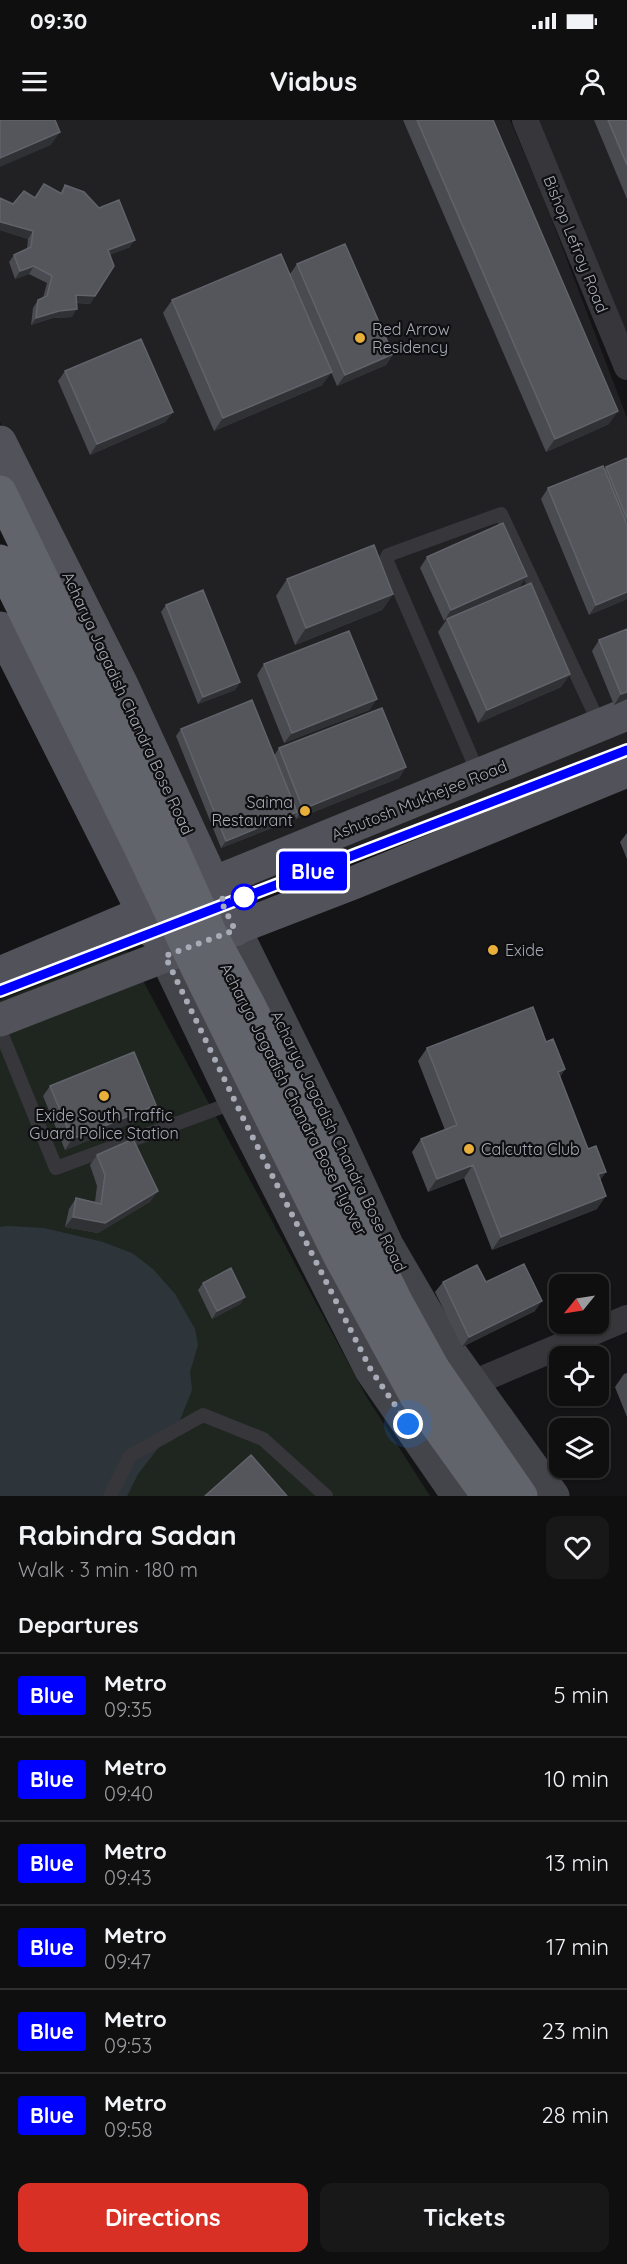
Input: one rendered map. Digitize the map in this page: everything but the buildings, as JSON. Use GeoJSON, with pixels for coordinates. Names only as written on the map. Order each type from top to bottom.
{"type":"FeatureCollection","features":[{"type":"Feature","properties":{"kind":"highway","name":"Acharya Jagadish Chandra Bose Flyover"},"geometry":{"type":"LineString","coordinates":[[0,492],[170,843],[212,937],[249,1005],[397,1303],[433,1368],[521,1496]]}},
{"type":"Feature","properties":{"kind":"highway","name":"Acharya Jagadish Chandra Bose Flyover"},"geometry":{"type":"LineString","coordinates":[[0,561],[339,1255],[416,1396],[488,1496]]}},
{"type":"Feature","properties":{"kind":"main road","name":"Acharya Jagadish Chandra Bose Road"},"geometry":{"type":"LineString","coordinates":[[0,443],[122,686],[235,930],[335,1132],[387,1245],[447,1348],[553,1496]]}},
{"type":"Feature","properties":{"kind":"main road"},"geometry":{"type":"LineString","coordinates":[[0,628],[371,1370],[458,1496]]}},
{"type":"Feature","properties":{"kind":"main road","name":"Ashutosh Mukhejee Road"},"geometry":{"type":"LineString","coordinates":[[0,974],[213,883],[614,720]]}},
{"type":"Feature","properties":{"kind":"main road"},"geometry":{"type":"LineString","coordinates":[[0,1020],[235,930],[627,771]]}},
{"type":"Feature","properties":{"kind":"street","name":"Bishop Lefroy Road"},"geometry":{"type":"LineString","coordinates":[[525,120],[627,367]]}},
{"type":"Feature","properties":{"kind":"street"},"geometry":{"type":"LineString","coordinates":[[473,1383],[627,1318]]}},
{"type":"Feature","properties":{"kind":"lane"},"geometry":{"type":"LineString","coordinates":[[479,775],[386,559],[387,555],[501,514],[614,720]]}},
{"type":"Feature","properties":{"kind":"lane"},"geometry":{"type":"LineString","coordinates":[[0,1030],[56,1168],[235,1102]]}},
{"type":"Feature","properties":{"kind":"lane"},"geometry":{"type":"LineString","coordinates":[[110,1496],[130,1456],[203,1415],[263,1439],[326,1496]]}},
{"type":"Feature","properties":{"kind":"shaded area"},"geometry":{"type":"Polygon","coordinates":[[[0,120],[510,120],[545,202],[627,418],[627,753],[236,892],[0,422],[0,120]]]}},
{"type":"Feature","properties":{"kind":"shaded area"},"geometry":{"type":"Polygon","coordinates":[[[535,120],[627,120],[627,351],[535,120]]]}},
{"type":"Feature","properties":{"kind":"shaded area"},"geometry":{"type":"Polygon","coordinates":[[[127,951],[366,1396],[430,1496],[0,1496],[0,1000],[127,951]]]}},
{"type":"Feature","properties":{"kind":"shaded area"},"geometry":{"type":"Polygon","coordinates":[[[0,1227],[44,1228],[103,1242],[132,1253],[153,1269],[175,1294],[195,1329],[198,1345],[190,1372],[192,1390],[180,1420],[138,1474],[127,1496],[0,1496],[0,1227]]]}},
{"type":"Feature","properties":{"kind":"metro line","name":"Blue"},"geometry":{"type":"LineString","coordinates":[[0,991],[627,750]]}},
{"type":"Feature","properties":{"kind":"place","name":"Red Arrow Residency"},"geometry":{"type":"Point","coordinates":[360,338]}},
{"type":"Feature","properties":{"kind":"place","name":"Saima Restaurant"},"geometry":{"type":"Point","coordinates":[305,811]}},
{"type":"Feature","properties":{"kind":"place","name":"Exide"},"geometry":{"type":"Point","coordinates":[493,950]}},
{"type":"Feature","properties":{"kind":"place","name":"Exide South Traffic Guard Police Station"},"geometry":{"type":"Point","coordinates":[104,1096]}},
{"type":"Feature","properties":{"kind":"place","name":"Calcutta Club"},"geometry":{"type":"Point","coordinates":[469,1149]}},
{"type":"Feature","properties":{"kind":"route"},"geometry":{"type":"LineString","coordinates":[[244,897],[220,899],[235,930],[165,956],[245,1122],[371,1370],[408,1424]]}}]}
